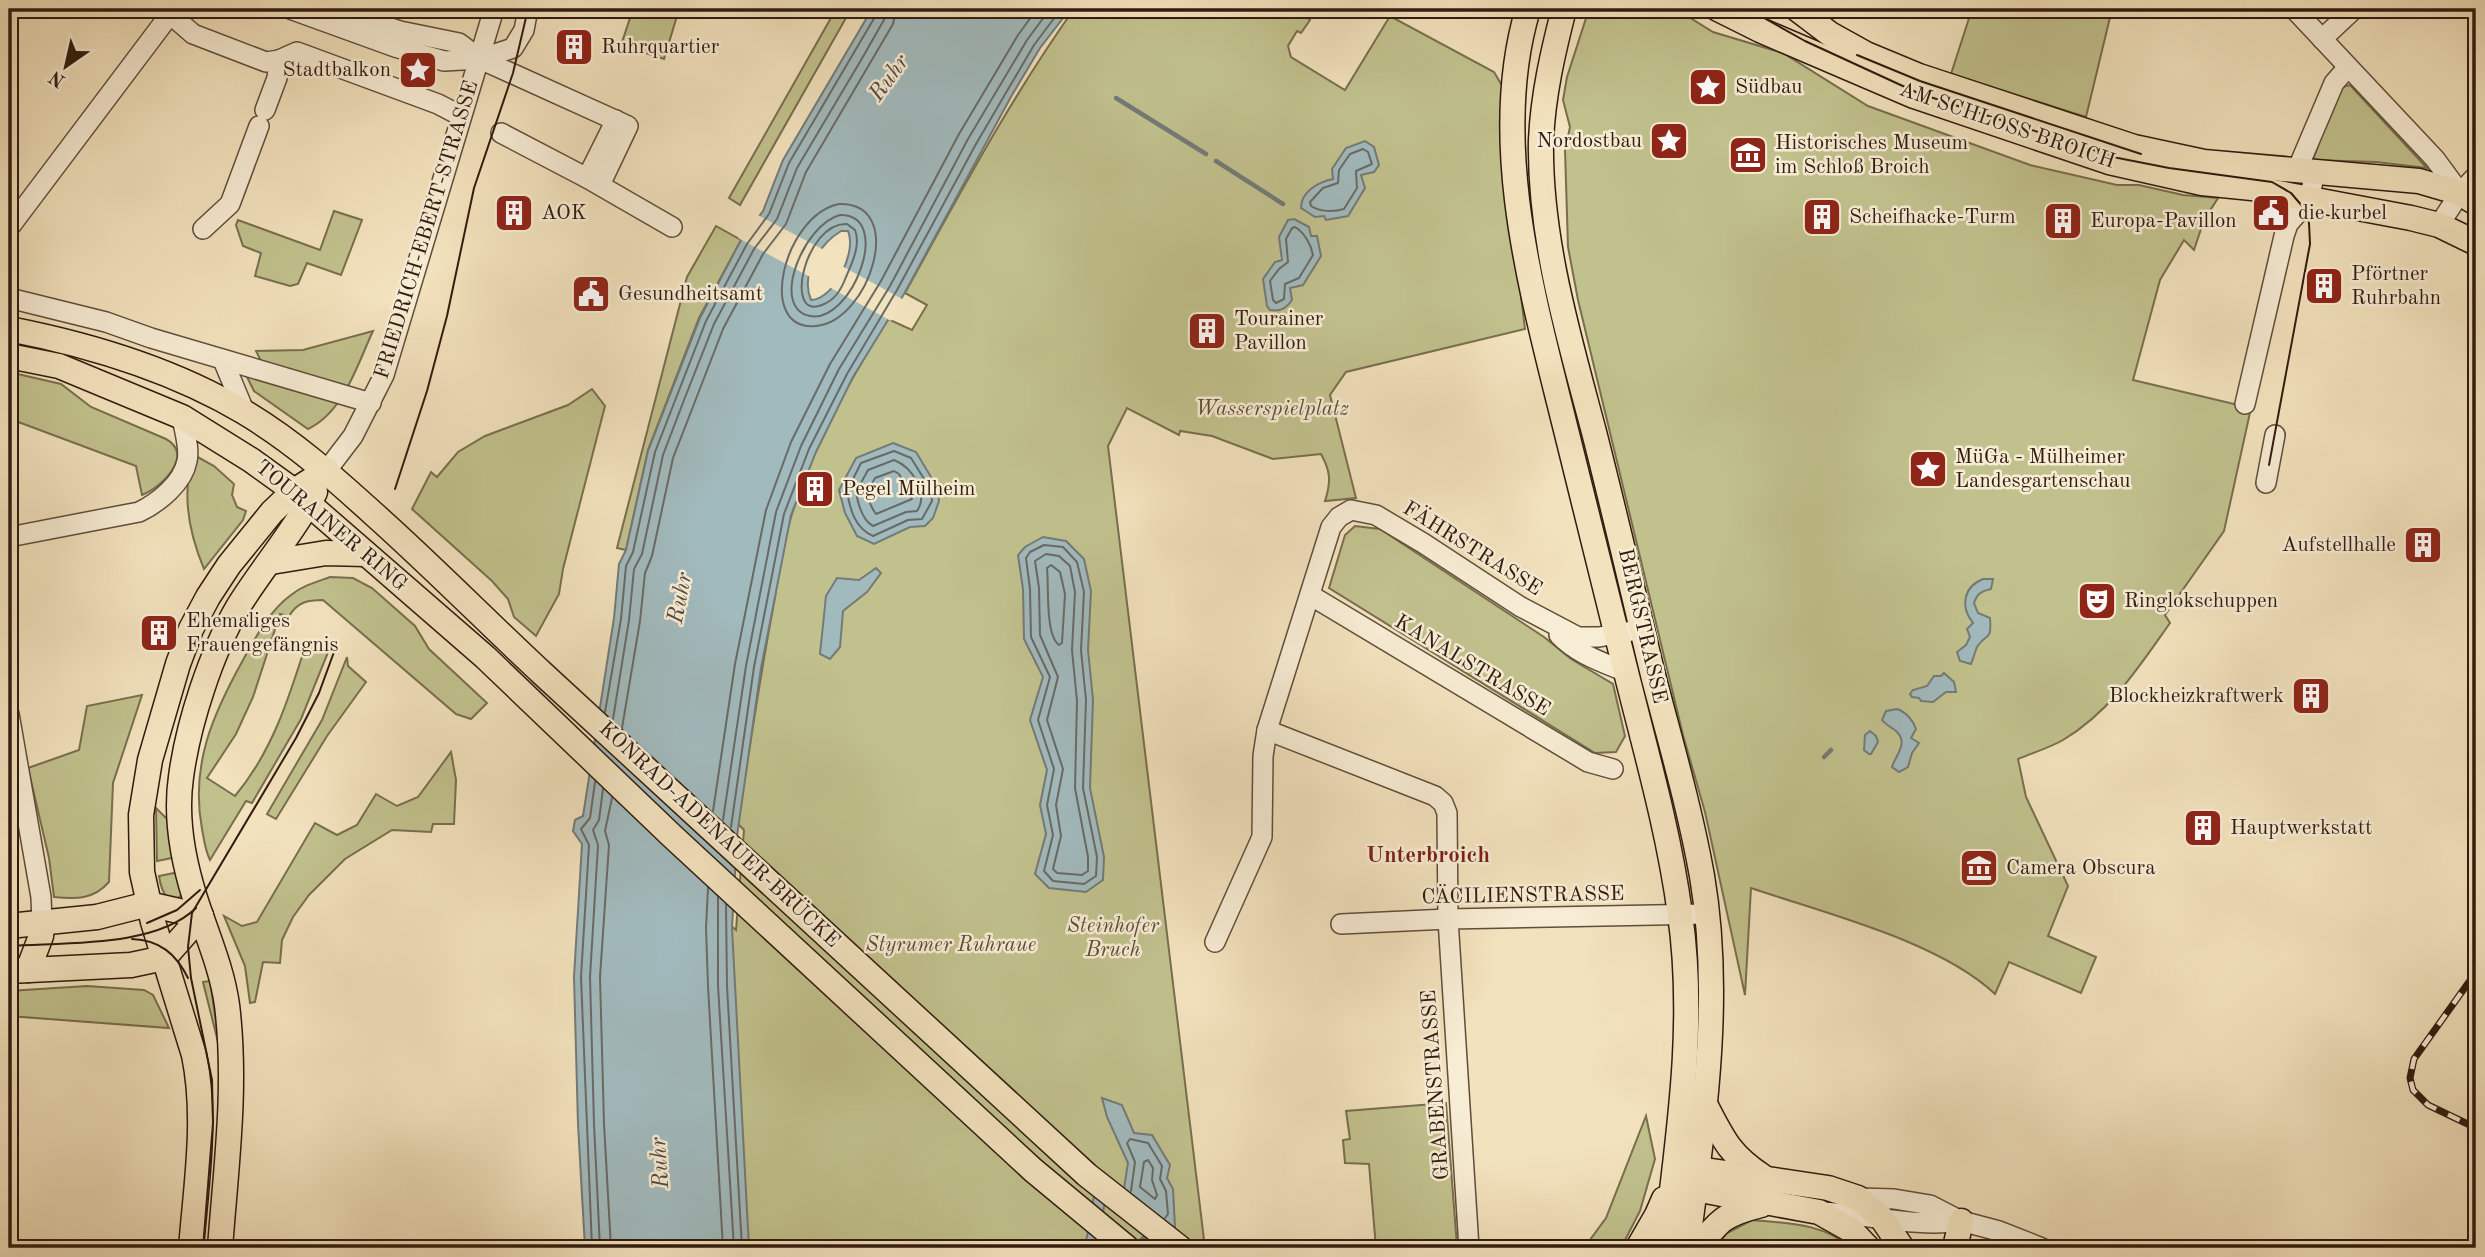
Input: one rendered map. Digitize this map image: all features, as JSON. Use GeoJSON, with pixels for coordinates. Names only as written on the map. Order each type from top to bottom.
{"type":"FeatureCollection","features":[{"type":"Feature","properties":{"kind":"main road","name":"BERGSTRASSE"},"geometry":{"type":"LineString","coordinates":[[1528,9],[1521,32],[1513,128],[1524,259],[1654,785],[1680,915],[1685,976],[1685,1050],[1665,1248]]}},
{"type":"Feature","properties":{"kind":"main road","name":"BERGSTRASSE"},"geometry":{"type":"LineString","coordinates":[[1564,9],[1548,74],[1543,109],[1542,184],[1554,265],[1575,359],[1688,805],[1707,914],[1709,961],[1706,1106],[1687,1248]]}},
{"type":"Feature","properties":{"kind":"main road","name":"AM SCHLOSS BROICH"},"geometry":{"type":"LineString","coordinates":[[1718,9],[1760,30],[1914,96],[2109,162],[2202,183],[2252,188],[2411,218],[2439,225],[2476,243]]}},
{"type":"Feature","properties":{"kind":"main road","name":"AM SCHLOSS BROICH"},"geometry":{"type":"LineString","coordinates":[[1797,9],[1830,34],[1866,54],[1919,76],[2134,148],[2204,162],[2420,181],[2471,191]]}},
{"type":"Feature","properties":{"kind":"main road","name":"TOURAINER RING"},"geometry":{"type":"LineString","coordinates":[[9,329],[59,339],[124,357],[180,379],[245,413],[327,470]]}},
{"type":"Feature","properties":{"kind":"main road","name":"TOURAINER RING"},"geometry":{"type":"LineString","coordinates":[[9,356],[59,366],[182,417],[240,453],[301,498],[485,657]]}},
{"type":"Feature","properties":{"kind":"main road","name":"FRIEDRICH-EBERT-STRASSE"},"geometry":{"type":"LineString","coordinates":[[220,1248],[232,1062],[227,1002],[182,842],[179,810],[181,778],[206,678],[238,608],[271,562],[301,498],[327,470]]}},
{"type":"Feature","properties":{"kind":"main road","name":"KONRAD-ADENAUER-BRÜCKE"},"geometry":{"type":"LineString","coordinates":[[327,470],[1087,1175],[1180,1248]]}},
{"type":"Feature","properties":{"kind":"main road","name":"FRIEDRICH-EBERT-STRASSE"},"geometry":{"type":"LineString","coordinates":[[191,1248],[200,1134],[199,1077],[148,904],[142,872],[141,815],[150,760],[191,629],[229,565],[271,512],[301,498]]}},
{"type":"Feature","properties":{"kind":"main road"},"geometry":{"type":"LineString","coordinates":[[271,562],[327,553],[366,554]]}},
{"type":"Feature","properties":{"kind":"main road","name":"KONRAD-ADENAUER-BRÜCKE"},"geometry":{"type":"LineString","coordinates":[[485,657],[672,836],[1033,1170],[1127,1248]]}},
{"type":"Feature","properties":{"kind":"main road"},"geometry":{"type":"LineString","coordinates":[[9,926],[97,917],[148,904],[201,916],[164,958],[131,965],[18,970]]}},
{"type":"Feature","properties":{"kind":"main road"},"geometry":{"type":"LineString","coordinates":[[18,970],[41,936],[42,923]]}},
{"type":"Feature","properties":{"kind":"main road"},"geometry":{"type":"LineString","coordinates":[[1706,1106],[1725,1142],[1767,1192]]}},
{"type":"Feature","properties":{"kind":"main road"},"geometry":{"type":"LineString","coordinates":[[1638,1248],[1657,1215],[1673,1175],[1767,1192],[1819,1212],[1851,1230],[1868,1248]]}},
{"type":"Feature","properties":{"kind":"main road"},"geometry":{"type":"LineString","coordinates":[[1698,1248],[1715,1225],[1767,1192],[1828,1188],[1858,1198],[1881,1217],[1902,1248]]}},
{"type":"Feature","properties":{"kind":"main road"},"geometry":{"type":"LineString","coordinates":[[1955,1248],[1961,1221]]}},
{"type":"Feature","properties":{"kind":"street"},"geometry":{"type":"LineString","coordinates":[[290,9],[459,43],[480,59],[622,123],[594,181]]}},
{"type":"Feature","properties":{"kind":"street"},"geometry":{"type":"LineString","coordinates":[[333,9],[399,31]]}},
{"type":"Feature","properties":{"kind":"street","name":"FRIEDRICH-EBERT-STRASSE"},"geometry":{"type":"LineString","coordinates":[[327,470],[353,436],[371,403],[389,360],[494,9]]}},
{"type":"Feature","properties":{"kind":"street","name":"FRIEDRICH-EBERT-STRASSE"},"geometry":{"type":"LineString","coordinates":[[480,59],[513,48],[524,30],[528,9]]}},
{"type":"Feature","properties":{"kind":"street"},"geometry":{"type":"LineString","coordinates":[[2294,9],[2435,159],[2471,191],[2439,225]]}},
{"type":"Feature","properties":{"kind":"street"},"geometry":{"type":"LineString","coordinates":[[2322,39],[2354,9]]}},
{"type":"Feature","properties":{"kind":"street"},"geometry":{"type":"LineString","coordinates":[[9,228],[172,12],[200,37],[266,62],[297,52],[316,57],[438,104],[461,116]]}},
{"type":"Feature","properties":{"kind":"street"},"geometry":{"type":"LineString","coordinates":[[203,229],[230,205],[277,78],[279,60]]}},
{"type":"Feature","properties":{"kind":"street"},"geometry":{"type":"LineString","coordinates":[[2245,404],[2284,236],[2288,224],[2309,200],[2306,171],[2334,83],[2348,67]]}},
{"type":"Feature","properties":{"kind":"street"},"geometry":{"type":"LineString","coordinates":[[501,133],[594,181],[672,227]]}},
{"type":"Feature","properties":{"kind":"street"},"geometry":{"type":"LineString","coordinates":[[9,298],[106,322],[223,360],[371,403]]}},
{"type":"Feature","properties":{"kind":"street"},"geometry":{"type":"LineString","coordinates":[[223,360],[245,413]]}},
{"type":"Feature","properties":{"kind":"street"},"geometry":{"type":"LineString","coordinates":[[9,537],[139,512],[149,507],[173,486],[186,466],[188,452],[182,417]]}},
{"type":"Feature","properties":{"kind":"street"},"geometry":{"type":"LineString","coordinates":[[2266,483],[2275,436]]}},
{"type":"Feature","properties":{"kind":"street","name":"FÄHRSTRASSE"},"geometry":{"type":"LineString","coordinates":[[1310,595],[1331,527],[1339,517],[1351,510],[1376,515],[1552,626],[1578,638],[1618,635],[1643,629]]}},
{"type":"Feature","properties":{"kind":"street"},"geometry":{"type":"LineString","coordinates":[[1214,942],[1262,837],[1263,756],[1267,730],[1310,595]]}},
{"type":"Feature","properties":{"kind":"street","name":"KANALSTRASSE"},"geometry":{"type":"LineString","coordinates":[[1310,595],[1588,762],[1613,769]]}},
{"type":"Feature","properties":{"kind":"street","name":"FÄHRSTRASSE"},"geometry":{"type":"LineString","coordinates":[[1552,626],[1567,643],[1626,672]]}},
{"type":"Feature","properties":{"kind":"street"},"geometry":{"type":"LineString","coordinates":[[9,714],[41,897],[42,923]]}},
{"type":"Feature","properties":{"kind":"street","name":"GRABENSTRASSE"},"geometry":{"type":"LineString","coordinates":[[1267,730],[1435,796],[1443,803],[1447,813],[1448,919],[1469,1248]]}},
{"type":"Feature","properties":{"kind":"street","name":"CÄCILIENSTRASSE"},"geometry":{"type":"LineString","coordinates":[[1341,924],[1707,914]]}},
{"type":"Feature","properties":{"kind":"street"},"geometry":{"type":"LineString","coordinates":[[1858,1198],[1894,1199],[1930,1205],[1961,1221],[1999,1231],[2042,1248]]}},
{"type":"Feature","properties":{"kind":"street"},"geometry":{"type":"LineString","coordinates":[[1819,1212],[1939,1224],[1961,1221]]}},
{"type":"Feature","properties":{"kind":"green space"},"geometry":{"type":"Polygon","coordinates":[[[633,9],[653,9],[677,16],[664,59],[621,45],[633,9]]]}},
{"type":"Feature","properties":{"kind":"green space"},"geometry":{"type":"Polygon","coordinates":[[[836,9],[851,9],[740,205],[729,198],[836,9]]]}},
{"type":"Feature","properties":{"kind":"green space","name":"Styrumer Ruhraue"},"geometry":{"type":"Polygon","coordinates":[[[1074,9],[1293,9],[1310,20],[1301,33],[1297,31],[1288,46],[1291,57],[1345,90],[1390,16],[1494,72],[1504,89],[1505,167],[1525,329],[1346,372],[1330,395],[1356,498],[1325,501],[1329,477],[1321,454],[1273,459],[1212,436],[1180,431],[1179,435],[1127,408],[1108,446],[1205,1248],[667,1248],[656,860],[736,930],[744,830],[738,824],[782,558],[801,488],[834,414],[888,319],[912,330],[927,305],[905,293],[1006,113],[1074,9]]]}},
{"type":"Feature","properties":{"kind":"green space","name":"MüGa - Mülheimer Landesgartenschau"},"geometry":{"type":"Polygon","coordinates":[[[1589,9],[1676,9],[1713,32],[1783,53],[1868,106],[2030,165],[2117,185],[2139,185],[2183,195],[2218,198],[2204,220],[2194,250],[2184,240],[2160,280],[2133,380],[2251,408],[2224,531],[2165,615],[2170,623],[2122,688],[2080,729],[2063,740],[2018,759],[2026,797],[2068,886],[2048,936],[2096,957],[2081,993],[2009,962],[1995,994],[1971,975],[1912,944],[1879,930],[1751,888],[1745,995],[1705,812],[1683,735],[1578,300],[1568,247],[1565,150],[1570,127],[1563,100],[1567,77],[1589,9]]]}},
{"type":"Feature","properties":{"kind":"green space"},"geometry":{"type":"Polygon","coordinates":[[[1972,9],[2112,9],[2086,117],[1951,74],[1972,9]]]}},
{"type":"Feature","properties":{"kind":"green space"},"geometry":{"type":"Polygon","coordinates":[[[2350,85],[2427,168],[2376,162],[2313,160],[2338,88],[2350,85]]]}},
{"type":"Feature","properties":{"kind":"green space"},"geometry":{"type":"Polygon","coordinates":[[[334,211],[362,220],[341,275],[307,263],[298,284],[290,286],[255,276],[261,253],[243,246],[236,225],[238,220],[320,250],[334,211]]]}},
{"type":"Feature","properties":{"kind":"green space"},"geometry":{"type":"Polygon","coordinates":[[[716,226],[741,240],[699,318],[648,450],[626,550],[617,548],[687,277],[716,226]]]}},
{"type":"Feature","properties":{"kind":"green space"},"geometry":{"type":"Polygon","coordinates":[[[373,331],[340,399],[331,411],[308,429],[254,391],[245,373],[261,361],[256,351],[303,350],[373,331]]]}},
{"type":"Feature","properties":{"kind":"green space"},"geometry":{"type":"Polygon","coordinates":[[[9,372],[61,384],[91,407],[166,439],[174,446],[177,454],[172,470],[158,486],[142,495],[136,466],[13,420],[9,426],[9,372]]]}},
{"type":"Feature","properties":{"kind":"green space"},"geometry":{"type":"Polygon","coordinates":[[[592,389],[605,406],[559,594],[536,636],[514,617],[508,599],[492,581],[412,509],[431,472],[437,477],[458,452],[485,436],[568,405],[592,389]]]}},
{"type":"Feature","properties":{"kind":"green space"},"geometry":{"type":"Polygon","coordinates":[[[194,455],[214,466],[234,484],[232,495],[237,507],[246,511],[243,520],[204,569],[188,512],[188,483],[194,455]]]}},
{"type":"Feature","properties":{"kind":"green space"},"geometry":{"type":"Polygon","coordinates":[[[1355,526],[1380,529],[1544,637],[1571,659],[1613,684],[1625,736],[1616,752],[1595,753],[1329,588],[1345,535],[1355,526]]]}},
{"type":"Feature","properties":{"kind":"green space"},"geometry":{"type":"Polygon","coordinates":[[[330,577],[353,578],[372,588],[415,626],[429,649],[487,703],[471,719],[456,714],[323,600],[303,603],[289,616],[280,614],[253,697],[236,734],[207,778],[235,796],[269,743],[286,704],[306,644],[331,645],[301,719],[252,803],[246,801],[210,860],[202,829],[199,783],[207,741],[222,700],[253,642],[283,601],[309,584],[330,577]]]}},
{"type":"Feature","properties":{"kind":"green space"},"geometry":{"type":"Polygon","coordinates":[[[347,657],[348,666],[366,682],[327,736],[276,819],[267,814],[322,720],[347,657]]]}},
{"type":"Feature","properties":{"kind":"green space"},"geometry":{"type":"Polygon","coordinates":[[[142,695],[113,783],[109,882],[97,892],[84,897],[54,897],[49,858],[28,768],[79,750],[87,706],[142,695]]]}},
{"type":"Feature","properties":{"kind":"green space"},"geometry":{"type":"Polygon","coordinates":[[[451,752],[456,780],[454,824],[433,824],[431,832],[392,830],[345,859],[309,895],[293,917],[282,940],[280,963],[263,962],[255,1002],[250,1003],[245,966],[224,916],[242,926],[257,922],[315,823],[337,835],[357,825],[376,794],[397,806],[418,797],[451,752]]]}},
{"type":"Feature","properties":{"kind":"green space"},"geometry":{"type":"Polygon","coordinates":[[[156,808],[171,823],[177,857],[157,861],[156,808]]]}},
{"type":"Feature","properties":{"kind":"green space"},"geometry":{"type":"Polygon","coordinates":[[[179,872],[184,891],[179,897],[170,900],[164,893],[159,876],[179,872]]]}},
{"type":"Feature","properties":{"kind":"green space"},"geometry":{"type":"Polygon","coordinates":[[[210,981],[220,1050],[203,982],[210,981]]]}},
{"type":"Feature","properties":{"kind":"green space"},"geometry":{"type":"Polygon","coordinates":[[[87,986],[144,990],[153,995],[169,1028],[9,1016],[9,991],[87,986]]]}},
{"type":"Feature","properties":{"kind":"green space"},"geometry":{"type":"Polygon","coordinates":[[[1446,1103],[1457,1246],[1376,1248],[1369,1164],[1345,1163],[1343,1140],[1350,1139],[1346,1111],[1446,1103]]]}},
{"type":"Feature","properties":{"kind":"green space"},"geometry":{"type":"Polygon","coordinates":[[[1646,1116],[1655,1159],[1640,1211],[1621,1248],[1584,1248],[1606,1218],[1646,1116]]]}},
{"type":"Feature","properties":{"kind":"green space"},"geometry":{"type":"Polygon","coordinates":[[[1752,1220],[1817,1229],[1850,1248],[1715,1248],[1727,1233],[1752,1220]]]}},
{"type":"Feature","properties":{"kind":"water","name":"Ruhr"},"geometry":{"type":"Polygon","coordinates":[[[872,9],[1070,9],[1040,48],[1012,95],[904,294],[853,377],[816,452],[791,515],[761,668],[737,836],[732,928],[749,1248],[585,1248],[574,977],[582,844],[573,831],[575,820],[583,816],[614,618],[619,564],[626,550],[648,451],[700,318],[741,240],[763,211],[783,160],[872,9]],[[841,231],[833,237],[814,261],[808,280],[811,300],[828,292],[842,273],[849,250],[848,231],[841,231]]]}},
{"type":"Feature","properties":{"kind":"water"},"geometry":{"type":"Polygon","coordinates":[[[1365,141],[1374,147],[1379,165],[1374,172],[1361,175],[1365,188],[1348,216],[1326,220],[1324,216],[1315,217],[1301,208],[1307,192],[1322,182],[1333,179],[1332,169],[1346,148],[1365,141]]]}},
{"type":"Feature","properties":{"kind":"water"},"geometry":{"type":"Polygon","coordinates":[[[1294,219],[1309,227],[1311,236],[1317,236],[1321,256],[1303,285],[1290,288],[1292,300],[1288,305],[1280,310],[1270,310],[1263,279],[1275,262],[1282,260],[1279,237],[1288,220],[1294,219]]]}},
{"type":"Feature","properties":{"kind":"water"},"geometry":{"type":"Polygon","coordinates":[[[893,443],[916,452],[937,487],[939,501],[933,518],[925,526],[910,527],[874,544],[857,536],[845,513],[839,490],[856,458],[893,443]]]}},
{"type":"Feature","properties":{"kind":"water"},"geometry":{"type":"Polygon","coordinates":[[[1043,537],[1066,541],[1084,559],[1091,591],[1088,650],[1093,700],[1090,788],[1104,857],[1103,880],[1086,892],[1049,888],[1035,874],[1046,834],[1040,805],[1047,770],[1030,720],[1043,677],[1024,639],[1023,589],[1018,555],[1025,547],[1043,537]]]}},
{"type":"Feature","properties":{"kind":"water"},"geometry":{"type":"Polygon","coordinates":[[[876,568],[881,573],[867,592],[843,611],[840,647],[830,659],[820,654],[826,596],[837,578],[859,580],[876,568]]]}},
{"type":"Feature","properties":{"kind":"water"},"geometry":{"type":"Polygon","coordinates":[[[1983,579],[1993,579],[1991,589],[1980,593],[1974,603],[1978,613],[1990,618],[1990,631],[1977,647],[1971,664],[1960,661],[1957,652],[1966,645],[1970,637],[1967,629],[1973,623],[1965,604],[1968,592],[1983,579]]]}},
{"type":"Feature","properties":{"kind":"water"},"geometry":{"type":"Polygon","coordinates":[[[1944,673],[1954,682],[1956,692],[1946,692],[1933,702],[1912,697],[1910,694],[1913,690],[1927,686],[1934,676],[1944,673]]]}},
{"type":"Feature","properties":{"kind":"water"},"geometry":{"type":"Polygon","coordinates":[[[1897,709],[1913,722],[1916,729],[1911,738],[1919,743],[1912,753],[1908,767],[1899,772],[1892,767],[1902,744],[1900,735],[1882,720],[1886,711],[1897,709]]]}},
{"type":"Feature","properties":{"kind":"water"},"geometry":{"type":"Polygon","coordinates":[[[1870,731],[1878,742],[1869,754],[1864,750],[1865,735],[1870,731]]]}},
{"type":"Feature","properties":{"kind":"water"},"geometry":{"type":"Polygon","coordinates":[[[1102,1098],[1122,1105],[1134,1133],[1152,1135],[1170,1165],[1167,1178],[1173,1189],[1175,1227],[1160,1225],[1123,1195],[1128,1163],[1107,1117],[1102,1098]]]}},
{"type":"Feature","properties":{"kind":"water"},"geometry":{"type":"Polygon","coordinates":[[[1097,1178],[1105,1197],[1099,1248],[1085,1248],[1097,1178]]]}},
{"type":"Feature","properties":{"kind":"pier"},"geometry":{"type":"Polygon","coordinates":[[[756,214],[824,250],[812,278],[738,238],[756,214]]]}},
{"type":"Feature","properties":{"kind":"pier"},"geometry":{"type":"Polygon","coordinates":[[[840,265],[904,300],[891,321],[829,287],[840,265]]]}},
{"type":"Feature","properties":{"kind":"waterway"},"geometry":{"type":"LineString","coordinates":[[1116,98],[1206,154]]}},
{"type":"Feature","properties":{"kind":"waterway"},"geometry":{"type":"LineString","coordinates":[[1216,161],[1283,204]]}},
{"type":"Feature","properties":{"kind":"waterway"},"geometry":{"type":"LineString","coordinates":[[1824,757],[1831,750]]}},
{"type":"Feature","properties":{"kind":"waterway"},"geometry":{"type":"LineString","coordinates":[[1134,1247],[1148,1234]]}},
{"type":"Feature","properties":{"kind":"tram line"},"geometry":{"type":"LineString","coordinates":[[395,489],[427,391],[447,316],[474,188],[513,73],[528,9]]}},
{"type":"Feature","properties":{"kind":"tram line"},"geometry":{"type":"LineString","coordinates":[[1748,9],[1805,41],[1918,93],[2118,158],[2272,182],[2291,193],[2303,207],[2309,223],[2310,244],[2269,465]]}},
{"type":"Feature","properties":{"kind":"tram line"},"geometry":{"type":"LineString","coordinates":[[1857,55],[1920,81],[2141,154]]}},
{"type":"Feature","properties":{"kind":"tram line"},"geometry":{"type":"LineString","coordinates":[[203,1248],[213,1123],[212,1080],[191,978],[188,947],[192,913],[296,738],[319,693],[334,652]]}},
{"type":"Feature","properties":{"kind":"tram line"},"geometry":{"type":"LineString","coordinates":[[147,923],[177,910],[200,890]]}},
{"type":"Feature","properties":{"kind":"tram line"},"geometry":{"type":"LineString","coordinates":[[9,946],[81,943],[133,937],[178,921],[196,908]]}},
{"type":"Feature","properties":{"kind":"tram line"},"geometry":{"type":"LineString","coordinates":[[132,939],[159,945],[172,955],[188,978]]}},
{"type":"Feature","properties":{"kind":"railway"},"geometry":{"type":"LineString","coordinates":[[2476,972],[2414,1059],[2410,1078],[2413,1090],[2428,1105],[2476,1128]]}},
{"type":"Feature","properties":{"kind":"place","name":"Ruhrquartier"},"geometry":{"type":"Point","coordinates":[574,47]}},
{"type":"Feature","properties":{"kind":"place","name":"Stadtbalkon"},"geometry":{"type":"Point","coordinates":[418,70]}},
{"type":"Feature","properties":{"kind":"place","name":"Südbau"},"geometry":{"type":"Point","coordinates":[1708,87]}},
{"type":"Feature","properties":{"kind":"place","name":"Nordostbau"},"geometry":{"type":"Point","coordinates":[1669,141]}},
{"type":"Feature","properties":{"kind":"place","name":"Historisches Museum im Schloß Broich"},"geometry":{"type":"Point","coordinates":[1748,155]}},
{"type":"Feature","properties":{"kind":"place","name":"AOK"},"geometry":{"type":"Point","coordinates":[514,213]}},
{"type":"Feature","properties":{"kind":"place","name":"die kurbel"},"geometry":{"type":"Point","coordinates":[2271,213]}},
{"type":"Feature","properties":{"kind":"place","name":"Scheifhacke-Turm"},"geometry":{"type":"Point","coordinates":[1822,217]}},
{"type":"Feature","properties":{"kind":"place","name":"Europa-Pavillon"},"geometry":{"type":"Point","coordinates":[2063,221]}},
{"type":"Feature","properties":{"kind":"place","name":"Pförtner Ruhrbahn"},"geometry":{"type":"Point","coordinates":[2324,286]}},
{"type":"Feature","properties":{"kind":"place","name":"Gesundheitsamt"},"geometry":{"type":"Point","coordinates":[591,294]}},
{"type":"Feature","properties":{"kind":"place","name":"Tourainer Pavillon"},"geometry":{"type":"Point","coordinates":[1207,331]}},
{"type":"Feature","properties":{"kind":"place","name":"MüGa - Mülheimer Landesgartenschau"},"geometry":{"type":"Point","coordinates":[1928,469]}},
{"type":"Feature","properties":{"kind":"place","name":"Pegel Mülheim"},"geometry":{"type":"Point","coordinates":[815,489]}},
{"type":"Feature","properties":{"kind":"place","name":"Aufstellhalle"},"geometry":{"type":"Point","coordinates":[2423,545]}},
{"type":"Feature","properties":{"kind":"place","name":"Ringlokschuppen"},"geometry":{"type":"Point","coordinates":[2097,601]}},
{"type":"Feature","properties":{"kind":"place","name":"Ehemaliges Frauengefängnis"},"geometry":{"type":"Point","coordinates":[159,633]}},
{"type":"Feature","properties":{"kind":"place","name":"Blockheizkraftwerk"},"geometry":{"type":"Point","coordinates":[2311,696]}},
{"type":"Feature","properties":{"kind":"place","name":"Hauptwerkstatt"},"geometry":{"type":"Point","coordinates":[2203,828]}},
{"type":"Feature","properties":{"kind":"place","name":"Camera Obscura"},"geometry":{"type":"Point","coordinates":[1979,868]}},
{"type":"Feature","properties":{"kind":"district","name":"Unterbroich"},"geometry":{"type":"Point","coordinates":[1428,855]}},
{"type":"Feature","properties":{"kind":"park label","name":"Wasserspielplatz"},"geometry":{"type":"Point","coordinates":[1272,409]}},
{"type":"Feature","properties":{"kind":"park label","name":"Steinhofer Bruch"},"geometry":{"type":"Point","coordinates":[1113,938]}}]}
